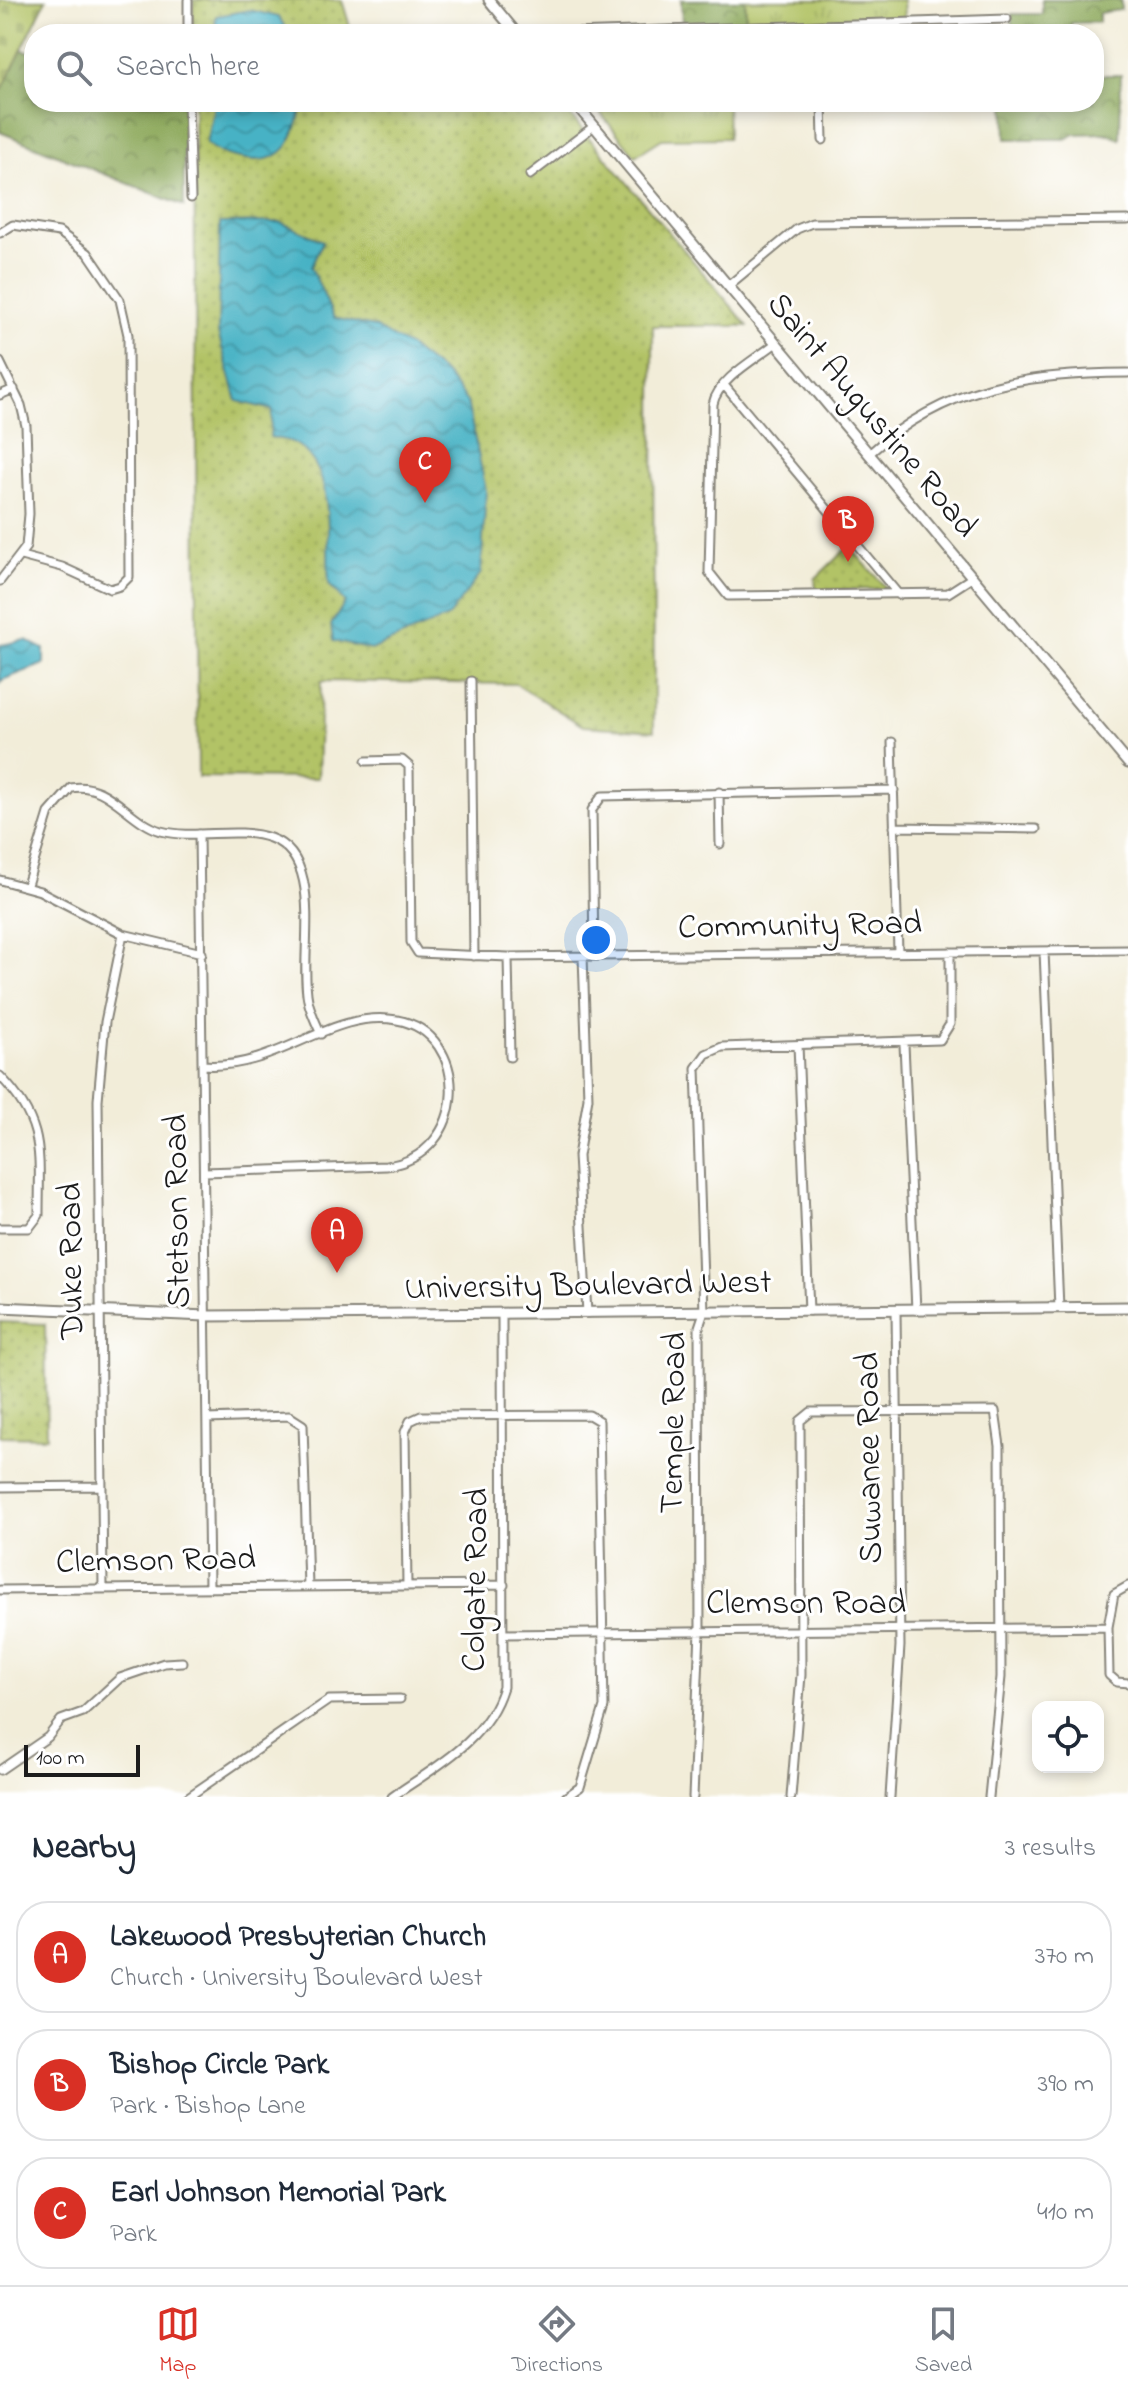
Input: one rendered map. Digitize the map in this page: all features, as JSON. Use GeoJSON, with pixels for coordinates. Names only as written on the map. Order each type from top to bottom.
{"type":"FeatureCollection","features":[{"type":"Feature","properties":{"kind":"main road"},"geometry":{"type":"LineString","coordinates":[[489,0],[509,24]]}},
{"type":"Feature","properties":{"kind":"main road","name":"Saint Augustine Road"},"geometry":{"type":"LineString","coordinates":[[582,112],[1128,763]]}},
{"type":"Feature","properties":{"kind":"main road","name":"University Boulevard West"},"geometry":{"type":"LineString","coordinates":[[0,1307],[206,1316],[1128,1307]]}},
{"type":"Feature","properties":{"kind":"street"},"geometry":{"type":"LineString","coordinates":[[188,0],[188,24]]}},
{"type":"Feature","properties":{"kind":"street"},"geometry":{"type":"LineString","coordinates":[[821,24],[1007,19]]}},
{"type":"Feature","properties":{"kind":"street"},"geometry":{"type":"LineString","coordinates":[[188,112],[191,198]]}},
{"type":"Feature","properties":{"kind":"street"},"geometry":{"type":"LineString","coordinates":[[822,112],[823,140]]}},
{"type":"Feature","properties":{"kind":"street"},"geometry":{"type":"LineString","coordinates":[[530,175],[594,126]]}},
{"type":"Feature","properties":{"kind":"street"},"geometry":{"type":"LineString","coordinates":[[728,286],[797,229],[812,223],[1128,220]]}},
{"type":"Feature","properties":{"kind":"street"},"geometry":{"type":"LineString","coordinates":[[0,233],[13,225],[59,232],[88,253],[120,300],[128,335],[131,571],[126,581],[116,588],[103,587],[62,567],[21,556]]}},
{"type":"Feature","properties":{"kind":"street"},"geometry":{"type":"LineString","coordinates":[[776,343],[724,385],[715,394],[713,404],[709,572],[728,596],[948,593],[973,577]]}},
{"type":"Feature","properties":{"kind":"street"},"geometry":{"type":"LineString","coordinates":[[0,362],[14,389],[26,426],[29,526],[26,547],[0,581]]}},
{"type":"Feature","properties":{"kind":"street"},"geometry":{"type":"LineString","coordinates":[[869,454],[914,419],[982,388],[1052,375],[1128,373]]}},
{"type":"Feature","properties":{"kind":"street"},"geometry":{"type":"LineString","coordinates":[[724,385],[899,595]]}},
{"type":"Feature","properties":{"kind":"street"},"geometry":{"type":"LineString","coordinates":[[0,395],[14,389]]}},
{"type":"Feature","properties":{"kind":"street"},"geometry":{"type":"LineString","coordinates":[[471,681],[474,956]]}},
{"type":"Feature","properties":{"kind":"street"},"geometry":{"type":"LineString","coordinates":[[892,742],[898,952]]}},
{"type":"Feature","properties":{"kind":"street","name":"Community Road"},"geometry":{"type":"LineString","coordinates":[[366,761],[402,760],[409,766],[413,950],[508,957],[1128,950]]}},
{"type":"Feature","properties":{"kind":"street"},"geometry":{"type":"LineString","coordinates":[[27,885],[49,813],[71,788],[99,790],[152,828],[199,834],[266,836],[292,853],[304,881],[308,999],[321,1034]]}},
{"type":"Feature","properties":{"kind":"street"},"geometry":{"type":"LineString","coordinates":[[594,956],[592,835],[595,803],[608,794],[894,790]]}},
{"type":"Feature","properties":{"kind":"street"},"geometry":{"type":"LineString","coordinates":[[719,792],[720,844]]}},
{"type":"Feature","properties":{"kind":"street"},"geometry":{"type":"LineString","coordinates":[[894,827],[1036,829]]}},
{"type":"Feature","properties":{"kind":"street","name":"Stetson Road"},"geometry":{"type":"LineString","coordinates":[[199,834],[209,1587]]}},
{"type":"Feature","properties":{"kind":"street"},"geometry":{"type":"LineString","coordinates":[[0,880],[27,885],[123,934],[202,953]]}},
{"type":"Feature","properties":{"kind":"street","name":"Duke Road"},"geometry":{"type":"LineString","coordinates":[[103,1589],[99,1080],[109,996],[123,934]]}},
{"type":"Feature","properties":{"kind":"street"},"geometry":{"type":"LineString","coordinates":[[1044,951],[1059,1308]]}},
{"type":"Feature","properties":{"kind":"street"},"geometry":{"type":"LineString","coordinates":[[809,1311],[798,1045],[904,1044],[940,1040],[949,1031],[950,952]]}},
{"type":"Feature","properties":{"kind":"street"},"geometry":{"type":"LineString","coordinates":[[583,956],[588,1098],[578,1156],[587,1313]]}},
{"type":"Feature","properties":{"kind":"street"},"geometry":{"type":"LineString","coordinates":[[508,957],[510,1057]]}},
{"type":"Feature","properties":{"kind":"street"},"geometry":{"type":"LineString","coordinates":[[203,1065],[227,1066],[257,1060],[347,1022],[374,1018],[395,1019],[421,1029],[438,1046],[449,1075],[448,1118],[433,1145],[423,1155],[400,1164],[204,1172]]}},
{"type":"Feature","properties":{"kind":"street"},"geometry":{"type":"LineString","coordinates":[[904,1044],[916,1310]]}},
{"type":"Feature","properties":{"kind":"street","name":"Temple Road"},"geometry":{"type":"LineString","coordinates":[[693,1797],[700,1631],[699,1327],[704,1312],[694,1079],[706,1054],[722,1047],[798,1045]]}},
{"type":"Feature","properties":{"kind":"street"},"geometry":{"type":"LineString","coordinates":[[0,1076],[15,1091],[36,1128],[39,1215],[29,1228],[0,1228]]}},
{"type":"Feature","properties":{"kind":"street","name":"Suwanee Road"},"geometry":{"type":"LineString","coordinates":[[890,1797],[898,1722],[896,1310]]}},
{"type":"Feature","properties":{"kind":"street","name":"Colgate Road"},"geometry":{"type":"LineString","coordinates":[[392,1797],[464,1746],[492,1716],[503,1687],[502,1313]]}},
{"type":"Feature","properties":{"kind":"street"},"geometry":{"type":"LineString","coordinates":[[791,1797],[800,1706],[800,1421],[806,1414],[995,1411],[1000,1446],[1001,1677],[989,1797]]}},
{"type":"Feature","properties":{"kind":"street"},"geometry":{"type":"LineString","coordinates":[[407,1586],[405,1432],[410,1421],[421,1416],[503,1415],[589,1415],[599,1421],[604,1707],[579,1797]]}},
{"type":"Feature","properties":{"kind":"street"},"geometry":{"type":"LineString","coordinates":[[207,1419],[289,1416],[303,1425],[308,1587]]}},
{"type":"Feature","properties":{"kind":"street"},"geometry":{"type":"LineString","coordinates":[[0,1487],[102,1486]]}},
{"type":"Feature","properties":{"kind":"street","name":"Clemson Road"},"geometry":{"type":"LineString","coordinates":[[0,1590],[504,1585]]}},
{"type":"Feature","properties":{"kind":"street"},"geometry":{"type":"LineString","coordinates":[[1128,1586],[1114,1594],[1108,1627],[1109,1675],[1117,1682],[1128,1683]]}},
{"type":"Feature","properties":{"kind":"street","name":"Clemson Road"},"geometry":{"type":"LineString","coordinates":[[504,1634],[1108,1627]]}},
{"type":"Feature","properties":{"kind":"street"},"geometry":{"type":"LineString","coordinates":[[0,1770],[48,1737],[61,1720],[83,1712],[120,1678],[164,1663],[182,1662]]}},
{"type":"Feature","properties":{"kind":"street"},"geometry":{"type":"LineString","coordinates":[[188,1797],[329,1700],[400,1699]]}},
{"type":"Feature","properties":{"kind":"street"},"geometry":{"type":"LineString","coordinates":[[566,1797],[580,1787]]}},
{"type":"Feature","properties":{"kind":"green space"},"geometry":{"type":"Polygon","coordinates":[[[0,0],[46,0],[34,24],[24,24],[24,45],[0,94],[0,0]]]}},
{"type":"Feature","properties":{"kind":"green space"},"geometry":{"type":"Polygon","coordinates":[[[193,0],[342,0],[349,24],[193,24],[193,0]]]}},
{"type":"Feature","properties":{"kind":"green space"},"geometry":{"type":"Polygon","coordinates":[[[681,0],[745,0],[746,24],[682,24],[681,0]]]}},
{"type":"Feature","properties":{"kind":"green space"},"geometry":{"type":"Polygon","coordinates":[[[745,0],[903,0],[904,18],[746,24],[745,0]]]}},
{"type":"Feature","properties":{"kind":"green space"},"geometry":{"type":"Polygon","coordinates":[[[1042,0],[1121,0],[1121,10],[1099,13],[1099,22],[1012,24],[1012,14],[1042,14],[1042,0]]]}},
{"type":"Feature","properties":{"kind":"green space"},"geometry":{"type":"Polygon","coordinates":[[[21,50],[24,50],[24,112],[184,112],[184,206],[0,132],[0,94],[21,50]]]}},
{"type":"Feature","properties":{"kind":"green space"},"geometry":{"type":"Polygon","coordinates":[[[1104,75],[1121,75],[1120,139],[1105,133],[1075,134],[1065,139],[1006,139],[1005,112],[1104,112],[1104,75]]]}},
{"type":"Feature","properties":{"kind":"green space"},"geometry":{"type":"Polygon","coordinates":[[[194,112],[567,112],[748,326],[653,326],[654,731],[583,726],[516,684],[321,681],[318,778],[198,777],[194,112]]]}},
{"type":"Feature","properties":{"kind":"green space"},"geometry":{"type":"Polygon","coordinates":[[[599,112],[727,112],[728,138],[662,139],[635,156],[599,112]]]}},
{"type":"Feature","properties":{"kind":"green space"},"geometry":{"type":"Polygon","coordinates":[[[849,546],[887,589],[816,590],[815,579],[849,546]]]}},
{"type":"Feature","properties":{"kind":"green space"},"geometry":{"type":"Polygon","coordinates":[[[0,1322],[45,1324],[47,1437],[0,1436],[0,1322]]]}},
{"type":"Feature","properties":{"kind":"water"},"geometry":{"type":"Polygon","coordinates":[[[250,10],[279,17],[283,24],[216,24],[216,16],[250,10]]]}},
{"type":"Feature","properties":{"kind":"water"},"geometry":{"type":"Polygon","coordinates":[[[213,112],[300,112],[287,146],[271,158],[260,160],[229,156],[206,143],[213,112]]]}},
{"type":"Feature","properties":{"kind":"water"},"geometry":{"type":"Polygon","coordinates":[[[280,222],[323,241],[311,267],[334,318],[374,327],[410,347],[446,375],[467,402],[486,490],[481,573],[448,617],[371,650],[333,641],[331,625],[345,602],[329,584],[327,507],[318,470],[308,455],[294,443],[270,437],[272,410],[237,401],[218,333],[220,223],[280,222]]]}},
{"type":"Feature","properties":{"kind":"water"},"geometry":{"type":"Polygon","coordinates":[[[26,640],[44,649],[44,664],[2,680],[0,685],[0,645],[26,640]]]}},
{"type":"Feature","properties":{"kind":"place","name":"Earl Johnson Memorial Park"},"geometry":{"type":"Point","coordinates":[425,503]}},
{"type":"Feature","properties":{"kind":"place","name":"Bishop Circle Park"},"geometry":{"type":"Point","coordinates":[848,562]}},
{"type":"Feature","properties":{"kind":"place","name":"Lakewood Presbyterian Church"},"geometry":{"type":"Point","coordinates":[337,1273]}}]}
